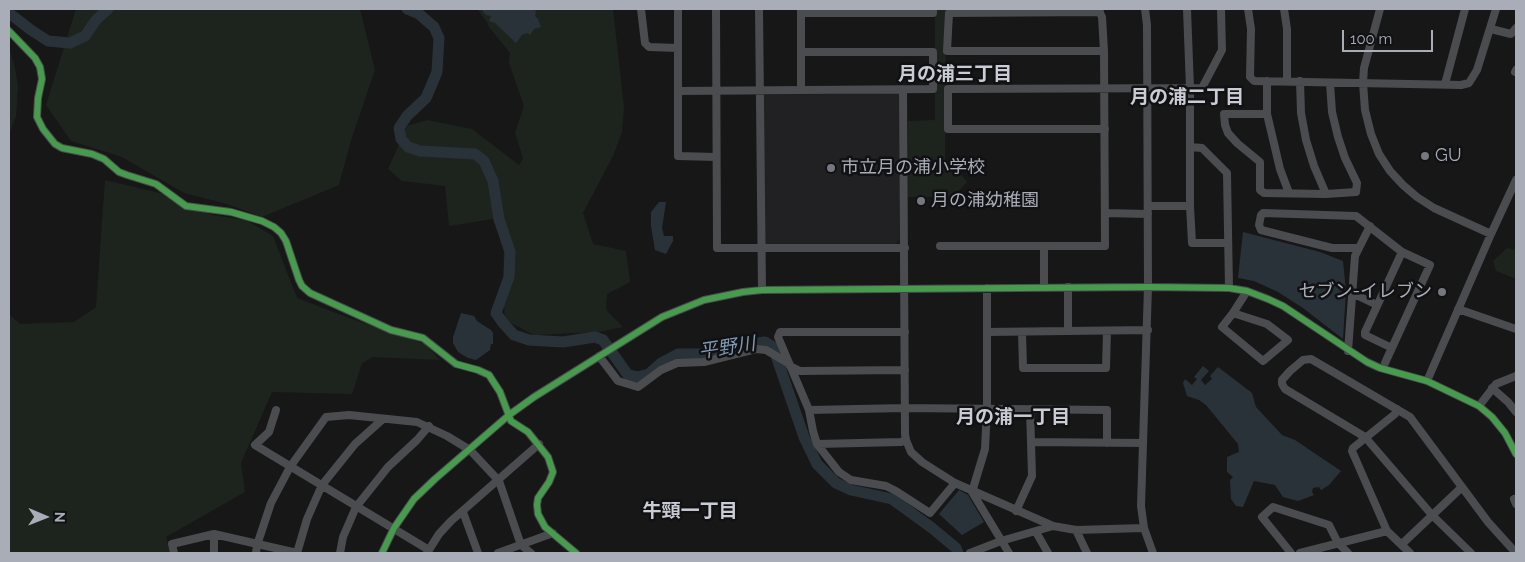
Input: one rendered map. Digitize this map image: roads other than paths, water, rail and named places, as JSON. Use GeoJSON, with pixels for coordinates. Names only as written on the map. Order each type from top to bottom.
{"type":"FeatureCollection","features":[{"type":"Feature","properties":{"kind":"street"},"geometry":{"type":"LineString","coordinates":[[641,9],[645,43],[649,47],[678,48]]}},
{"type":"Feature","properties":{"kind":"street"},"geometry":{"type":"LineString","coordinates":[[678,9],[678,156],[716,157]]}},
{"type":"Feature","properties":{"kind":"street"},"geometry":{"type":"LineString","coordinates":[[716,9],[717,248],[905,248]]}},
{"type":"Feature","properties":{"kind":"street"},"geometry":{"type":"LineString","coordinates":[[759,9],[762,290]]}},
{"type":"Feature","properties":{"kind":"street"},"geometry":{"type":"LineString","coordinates":[[801,90],[801,11],[933,13],[933,9]]}},
{"type":"Feature","properties":{"kind":"street"},"geometry":{"type":"LineString","coordinates":[[1145,9],[1148,25],[1148,330],[1141,506],[1144,528],[1153,553]]}},
{"type":"Feature","properties":{"kind":"street"},"geometry":{"type":"LineString","coordinates":[[1187,9],[1192,243],[1228,243]]}},
{"type":"Feature","properties":{"kind":"street"},"geometry":{"type":"LineString","coordinates":[[1105,129],[948,129],[948,89],[1202,88],[1222,50],[1221,9]]}},
{"type":"Feature","properties":{"kind":"street"},"geometry":{"type":"LineString","coordinates":[[1248,9],[1251,29],[1250,77],[1254,81],[1461,85],[1469,83],[1477,70],[1496,9]]}},
{"type":"Feature","properties":{"kind":"street"},"geometry":{"type":"LineString","coordinates":[[1284,9],[1287,29],[1287,81]]}},
{"type":"Feature","properties":{"kind":"street"},"geometry":{"type":"LineString","coordinates":[[1380,9],[1364,68],[1362,84],[1362,97],[1371,134],[1379,154],[1390,171],[1410,191],[1434,208],[1491,234]]}},
{"type":"Feature","properties":{"kind":"street"},"geometry":{"type":"LineString","coordinates":[[1445,84],[1465,9]]}},
{"type":"Feature","properties":{"kind":"street"},"geometry":{"type":"LineString","coordinates":[[940,246],[1105,246],[1104,32],[1099,10],[948,13],[948,51],[1104,51]]}},
{"type":"Feature","properties":{"kind":"street"},"geometry":{"type":"LineString","coordinates":[[1490,29],[1511,34],[1516,28]]}},
{"type":"Feature","properties":{"kind":"street"},"geometry":{"type":"LineString","coordinates":[[9,31],[35,58],[40,67],[42,79],[37,117],[43,129],[55,144],[62,148],[92,154],[104,159],[119,172],[156,184],[186,206],[231,212],[262,221],[274,227],[286,241],[298,280],[307,290],[391,330],[423,338],[456,364],[484,372],[489,376],[496,385],[511,421],[528,432],[548,457],[553,472],[549,482],[538,498],[538,514],[546,527],[576,553]]}},
{"type":"Feature","properties":{"kind":"street"},"geometry":{"type":"LineString","coordinates":[[679,91],[933,89],[933,52],[801,52]]}},
{"type":"Feature","properties":{"kind":"street"},"geometry":{"type":"LineString","coordinates":[[1267,81],[1267,114],[1280,169],[1289,193]]}},
{"type":"Feature","properties":{"kind":"street"},"geometry":{"type":"LineString","coordinates":[[1300,81],[1301,113],[1306,140],[1314,166],[1326,194]]}},
{"type":"Feature","properties":{"kind":"street"},"geometry":{"type":"LineString","coordinates":[[1267,114],[1224,114],[1228,133],[1260,162],[1260,190],[1264,193],[1326,194],[1356,192],[1358,183],[1338,137],[1332,112],[1330,83]]}},
{"type":"Feature","properties":{"kind":"street"},"geometry":{"type":"LineString","coordinates":[[903,90],[905,408],[906,440],[912,452],[922,462],[972,492],[1054,526],[1076,530],[1144,528]]}},
{"type":"Feature","properties":{"kind":"street"},"geometry":{"type":"LineString","coordinates":[[1190,147],[1202,148],[1227,173],[1229,288]]}},
{"type":"Feature","properties":{"kind":"street"},"geometry":{"type":"LineString","coordinates":[[1427,381],[1516,180]]}},
{"type":"Feature","properties":{"kind":"street"},"geometry":{"type":"LineString","coordinates":[[1105,214],[1190,206]]}},
{"type":"Feature","properties":{"kind":"street"},"geometry":{"type":"LineString","coordinates":[[1358,248],[1332,248],[1261,230],[1259,225],[1261,215],[1263,213],[1356,216],[1402,252],[1430,265],[1385,363]]}},
{"type":"Feature","properties":{"kind":"street"},"geometry":{"type":"LineString","coordinates":[[1348,351],[1355,256],[1370,226]]}},
{"type":"Feature","properties":{"kind":"street"},"geometry":{"type":"LineString","coordinates":[[1044,246],[1044,287]]}},
{"type":"Feature","properties":{"kind":"street"},"geometry":{"type":"LineString","coordinates":[[1392,348],[1365,335],[1365,332],[1402,252]]}},
{"type":"Feature","properties":{"kind":"street"},"geometry":{"type":"LineString","coordinates":[[1068,287],[1068,331]]}},
{"type":"Feature","properties":{"kind":"street"},"geometry":{"type":"LineString","coordinates":[[382,553],[394,528],[414,499],[509,415],[534,397],[662,318],[704,300],[762,290],[1148,287],[1229,288],[1247,291],[1283,306],[1348,351],[1380,368],[1427,381],[1479,406],[1506,433],[1516,454]]}},
{"type":"Feature","properties":{"kind":"street"},"geometry":{"type":"LineString","coordinates":[[987,288],[985,449],[972,492],[1008,553]]}},
{"type":"Feature","properties":{"kind":"street"},"geometry":{"type":"LineString","coordinates":[[1233,313],[1267,324],[1288,340],[1263,361],[1222,327],[1247,291]]}},
{"type":"Feature","properties":{"kind":"street"},"geometry":{"type":"LineString","coordinates":[[1352,293],[1377,305]]}},
{"type":"Feature","properties":{"kind":"street"},"geometry":{"type":"LineString","coordinates":[[1458,309],[1516,329]]}},
{"type":"Feature","properties":{"kind":"street"},"geometry":{"type":"LineString","coordinates":[[987,332],[1148,330]]}},
{"type":"Feature","properties":{"kind":"street"},"geometry":{"type":"LineString","coordinates":[[1022,332],[1024,368],[1106,368],[1107,331]]}},
{"type":"Feature","properties":{"kind":"street"},"geometry":{"type":"LineString","coordinates":[[905,332],[780,332],[778,337],[810,410],[817,444],[839,472],[851,480],[886,486],[930,513],[955,483]]}},
{"type":"Feature","properties":{"kind":"street"},"geometry":{"type":"LineString","coordinates":[[599,356],[618,381],[638,387],[661,370],[677,363],[704,362],[756,349],[766,350],[800,371],[905,370]]}},
{"type":"Feature","properties":{"kind":"street"},"geometry":{"type":"LineString","coordinates":[[1471,553],[1432,515],[1365,437],[1285,389],[1282,380],[1303,360],[1311,359],[1410,417],[1488,522],[1516,552]]}},
{"type":"Feature","properties":{"kind":"street"},"geometry":{"type":"LineString","coordinates":[[1479,406],[1492,388],[1502,381],[1516,376]]}},
{"type":"Feature","properties":{"kind":"street"},"geometry":{"type":"LineString","coordinates":[[1492,388],[1512,400],[1516,412]]}},
{"type":"Feature","properties":{"kind":"street"},"geometry":{"type":"LineString","coordinates":[[810,410],[987,408],[1107,410],[1107,443]]}},
{"type":"Feature","properties":{"kind":"street"},"geometry":{"type":"LineString","coordinates":[[1016,511],[1032,476],[1030,409]]}},
{"type":"Feature","properties":{"kind":"street"},"geometry":{"type":"LineString","coordinates":[[1397,409],[1395,414],[1352,448],[1352,451],[1387,531],[1410,553]]}},
{"type":"Feature","properties":{"kind":"street"},"geometry":{"type":"LineString","coordinates":[[276,410],[269,432],[256,445],[356,507],[394,528],[428,552],[439,534],[451,521],[499,481],[539,444]]}},
{"type":"Feature","properties":{"kind":"street"},"geometry":{"type":"LineString","coordinates":[[256,549],[271,503],[290,467],[326,417],[349,415],[417,422],[429,426],[470,450],[499,481],[521,545],[531,553]]}},
{"type":"Feature","properties":{"kind":"street"},"geometry":{"type":"LineString","coordinates":[[174,553],[172,544],[214,534],[256,549],[297,553],[307,519],[322,485],[355,444],[383,419]]}},
{"type":"Feature","properties":{"kind":"street"},"geometry":{"type":"LineString","coordinates":[[340,553],[343,537],[356,507],[388,467],[429,426]]}},
{"type":"Feature","properties":{"kind":"street"},"geometry":{"type":"LineString","coordinates":[[817,444],[901,442],[906,440]]}},
{"type":"Feature","properties":{"kind":"street"},"geometry":{"type":"LineString","coordinates":[[1031,442],[1143,443]]}},
{"type":"Feature","properties":{"kind":"street"},"geometry":{"type":"LineString","coordinates":[[1402,544],[1462,487]]}},
{"type":"Feature","properties":{"kind":"street"},"geometry":{"type":"LineString","coordinates":[[1291,553],[1262,517],[1273,508],[1329,525],[1338,543],[1348,553]]}},
{"type":"Feature","properties":{"kind":"street"},"geometry":{"type":"LineString","coordinates":[[463,512],[478,553]]}},
{"type":"Feature","properties":{"kind":"street"},"geometry":{"type":"LineString","coordinates":[[971,553],[1001,541],[1054,526]]}},
{"type":"Feature","properties":{"kind":"street"},"geometry":{"type":"LineString","coordinates":[[1076,530],[1087,553]]}},
{"type":"Feature","properties":{"kind":"street"},"geometry":{"type":"LineString","coordinates":[[1300,553],[1387,531]]}},
{"type":"Feature","properties":{"kind":"street"},"geometry":{"type":"LineString","coordinates":[[1036,532],[1048,553]]}},
{"type":"Feature","properties":{"kind":"street"},"geometry":{"type":"LineString","coordinates":[[214,534],[214,553]]}},
{"type":"Feature","properties":{"kind":"street"},"geometry":{"type":"LineString","coordinates":[[498,553],[553,534]]}},
{"type":"Feature","properties":{"kind":"waterway","name":"平野川"},"geometry":{"type":"LineString","coordinates":[[9,13],[48,41],[70,43],[85,36],[96,20],[108,9]]}},
{"type":"Feature","properties":{"kind":"waterway","name":"平野川"},"geometry":{"type":"LineString","coordinates":[[407,9],[419,14],[434,27],[439,38],[437,72],[426,98],[407,116],[399,128],[401,139],[408,147],[420,151],[475,154],[484,161],[493,181],[499,219],[510,252],[509,277],[496,313],[514,335],[529,340],[563,342],[595,337],[603,340],[628,375],[638,377],[649,374],[661,363],[678,354],[711,354],[741,345],[765,342],[773,347],[804,437],[817,464],[836,483],[851,490],[892,499],[932,528],[956,548],[958,553]]}},
{"type":"Feature","properties":{"kind":"place","name":"GU"},"geometry":{"type":"Point","coordinates":[1425,156]}},
{"type":"Feature","properties":{"kind":"place","name":"市立月の浦小学校"},"geometry":{"type":"Point","coordinates":[831,168]}},
{"type":"Feature","properties":{"kind":"place","name":"月の浦幼稚園"},"geometry":{"type":"Point","coordinates":[921,201]}},
{"type":"Feature","properties":{"kind":"place","name":"セブン-イレブン"},"geometry":{"type":"Point","coordinates":[1442,292]}},
{"type":"Feature","properties":{"kind":"district","name":"月の浦三丁目"},"geometry":{"type":"Point","coordinates":[955,74]}},
{"type":"Feature","properties":{"kind":"district","name":"月の浦二丁目"},"geometry":{"type":"Point","coordinates":[1187,97]}},
{"type":"Feature","properties":{"kind":"district","name":"月の浦一丁目"},"geometry":{"type":"Point","coordinates":[1013,417]}},
{"type":"Feature","properties":{"kind":"district","name":"牛頸一丁目"},"geometry":{"type":"Point","coordinates":[690,511]}}]}
